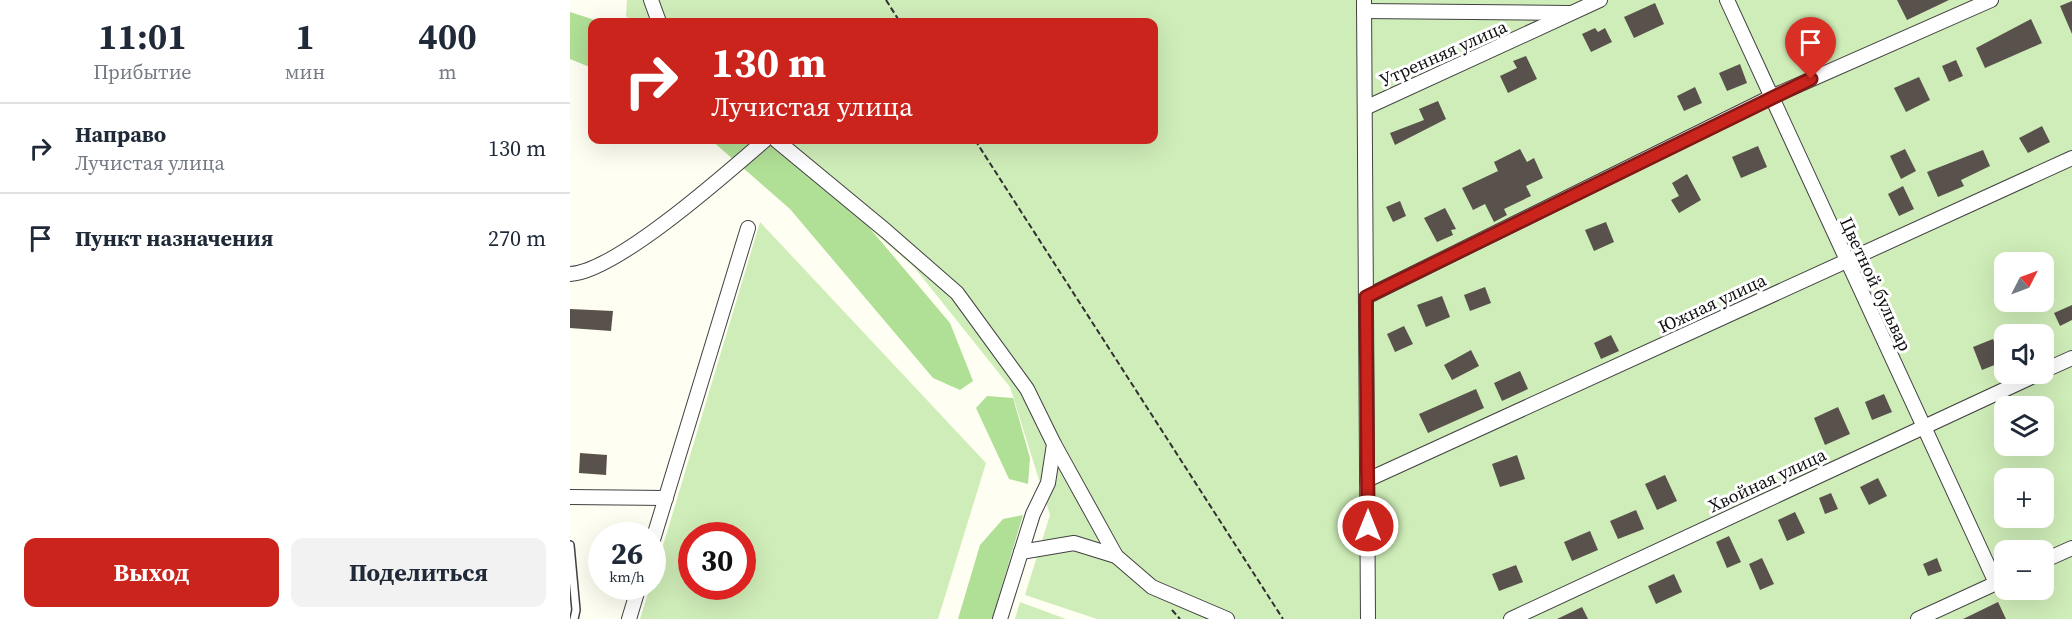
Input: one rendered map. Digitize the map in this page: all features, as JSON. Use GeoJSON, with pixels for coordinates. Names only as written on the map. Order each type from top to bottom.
{"type":"FeatureCollection","features":[{"type":"Feature","properties":{"kind":"street"},"geometry":{"type":"LineString","coordinates":[[651,0],[657,18]]}},
{"type":"Feature","properties":{"kind":"street","name":"Утренняя улица"},"geometry":{"type":"LineString","coordinates":[[1365,108],[1600,0]]}},
{"type":"Feature","properties":{"kind":"street","name":"Цветной бульвар"},"geometry":{"type":"LineString","coordinates":[[1726,0],[1923,427],[1994,569]]}},
{"type":"Feature","properties":{"kind":"street"},"geometry":{"type":"LineString","coordinates":[[1366,297],[1771,97],[1991,0]]}},
{"type":"Feature","properties":{"kind":"street"},"geometry":{"type":"LineString","coordinates":[[1368,619],[1364,6],[1574,13]]}},
{"type":"Feature","properties":{"kind":"street"},"geometry":{"type":"LineString","coordinates":[[570,274],[609,260],[706,192],[760,144]]}},
{"type":"Feature","properties":{"kind":"street"},"geometry":{"type":"LineString","coordinates":[[781,144],[957,293],[1027,389],[1054,444],[1116,556],[1152,587],[1227,619]]}},
{"type":"Feature","properties":{"kind":"street","name":"Южная улица"},"geometry":{"type":"LineString","coordinates":[[1367,480],[2072,158]]}},
{"type":"Feature","properties":{"kind":"street"},"geometry":{"type":"LineString","coordinates":[[659,522],[748,228]]}},
{"type":"Feature","properties":{"kind":"street"},"geometry":{"type":"LineString","coordinates":[[2054,366],[2072,358]]}},
{"type":"Feature","properties":{"kind":"street","name":"Хвойная улица"},"geometry":{"type":"LineString","coordinates":[[1511,619],[2016,384]]}},
{"type":"Feature","properties":{"kind":"street"},"geometry":{"type":"LineString","coordinates":[[1000,619],[1033,514],[1048,483],[1054,444]]}},
{"type":"Feature","properties":{"kind":"street"},"geometry":{"type":"LineString","coordinates":[[570,496],[666,498]]}},
{"type":"Feature","properties":{"kind":"street"},"geometry":{"type":"LineString","coordinates":[[1021,552],[1074,543],[1116,556]]}},
{"type":"Feature","properties":{"kind":"street"},"geometry":{"type":"LineString","coordinates":[[2054,556],[2072,548]]}},
{"type":"Feature","properties":{"kind":"street"},"geometry":{"type":"LineString","coordinates":[[1918,619],[1994,584]]}},
{"type":"Feature","properties":{"kind":"street"},"geometry":{"type":"LineString","coordinates":[[629,619],[635,600]]}},
{"type":"Feature","properties":{"kind":"lane"},"geometry":{"type":"LineString","coordinates":[[570,545],[576,610],[574,619]]}},
{"type":"Feature","properties":{"kind":"path"},"geometry":{"type":"LineString","coordinates":[[886,0],[897,18]]}},
{"type":"Feature","properties":{"kind":"path"},"geometry":{"type":"LineString","coordinates":[[978,144],[1283,619]]}},
{"type":"Feature","properties":{"kind":"green space"},"geometry":{"type":"Polygon","coordinates":[[[627,0],[2072,0],[2072,619],[1097,619],[1025,595],[1050,515],[1010,387],[914,267],[773,144],[1158,144],[1158,18],[628,18],[626,16],[627,0]]]}},
{"type":"Feature","properties":{"kind":"green space"},"geometry":{"type":"Polygon","coordinates":[[[570,12],[589,18],[588,66],[570,59],[570,12]]]}},
{"type":"Feature","properties":{"kind":"green space"},"geometry":{"type":"Polygon","coordinates":[[[716,144],[770,144],[867,225],[950,323],[973,381],[960,390],[933,378],[790,209],[716,144]]]}},
{"type":"Feature","properties":{"kind":"green space"},"geometry":{"type":"Polygon","coordinates":[[[760,222],[986,463],[938,619],[640,619],[646,600],[666,600],[666,536],[760,222]]]}},
{"type":"Feature","properties":{"kind":"green space"},"geometry":{"type":"Polygon","coordinates":[[[987,396],[1013,398],[1030,458],[1028,484],[1009,479],[976,408],[987,396]]]}},
{"type":"Feature","properties":{"kind":"green space"},"geometry":{"type":"Polygon","coordinates":[[[1023,515],[992,619],[958,619],[980,545],[1003,519],[1023,515]]]}},
{"type":"Feature","properties":{"kind":"green space"},"geometry":{"type":"Polygon","coordinates":[[[1020,602],[1066,619],[1015,619],[1020,602]]]}},
{"type":"Feature","properties":{"kind":"building"},"geometry":{"type":"Polygon","coordinates":[[[1897,0],[1949,0],[1907,20],[1897,0]]]}},
{"type":"Feature","properties":{"kind":"building"},"geometry":{"type":"Polygon","coordinates":[[[2072,1],[2072,34],[2060,6],[2072,1]]]}},
{"type":"Feature","properties":{"kind":"building"},"geometry":{"type":"Polygon","coordinates":[[[1655,3],[1664,24],[1634,38],[1624,17],[1655,3]]]}},
{"type":"Feature","properties":{"kind":"building"},"geometry":{"type":"Polygon","coordinates":[[[2031,19],[2042,43],[1985,68],[1976,48],[2031,19]]]}},
{"type":"Feature","properties":{"kind":"building"},"geometry":{"type":"Polygon","coordinates":[[[1595,28],[1598,32],[1605,28],[1612,42],[1591,52],[1582,34],[1595,28]]]}},
{"type":"Feature","properties":{"kind":"building"},"geometry":{"type":"Polygon","coordinates":[[[1526,56],[1537,79],[1508,93],[1500,76],[1517,68],[1513,61],[1526,56]]]}},
{"type":"Feature","properties":{"kind":"building"},"geometry":{"type":"Polygon","coordinates":[[[1956,60],[1963,76],[1949,82],[1942,66],[1956,60]]]}},
{"type":"Feature","properties":{"kind":"building"},"geometry":{"type":"Polygon","coordinates":[[[1740,64],[1747,83],[1727,91],[1719,73],[1740,64]]]}},
{"type":"Feature","properties":{"kind":"building"},"geometry":{"type":"Polygon","coordinates":[[[1919,77],[1930,100],[1906,112],[1894,88],[1919,77]]]}},
{"type":"Feature","properties":{"kind":"building"},"geometry":{"type":"Polygon","coordinates":[[[1695,87],[1702,103],[1684,111],[1677,96],[1695,87]]]}},
{"type":"Feature","properties":{"kind":"building"},"geometry":{"type":"Polygon","coordinates":[[[1438,101],[1446,119],[1395,145],[1390,133],[1424,120],[1419,109],[1438,101]]]}},
{"type":"Feature","properties":{"kind":"building"},"geometry":{"type":"Polygon","coordinates":[[[2042,126],[2050,142],[2028,153],[2019,138],[2042,126]]]}},
{"type":"Feature","properties":{"kind":"building"},"geometry":{"type":"Polygon","coordinates":[[[1758,146],[1767,167],[1741,178],[1732,157],[1758,146]]]}},
{"type":"Feature","properties":{"kind":"building"},"geometry":{"type":"Polygon","coordinates":[[[1520,149],[1527,162],[1534,158],[1543,178],[1526,186],[1531,196],[1504,209],[1507,215],[1494,222],[1485,204],[1473,210],[1462,188],[1498,171],[1494,162],[1520,149]]]}},
{"type":"Feature","properties":{"kind":"building"},"geometry":{"type":"Polygon","coordinates":[[[1905,149],[1916,171],[1901,179],[1890,156],[1905,149]]]}},
{"type":"Feature","properties":{"kind":"building"},"geometry":{"type":"Polygon","coordinates":[[[1983,150],[1990,166],[1961,180],[1964,186],[1938,197],[1927,172],[1983,150]]]}},
{"type":"Feature","properties":{"kind":"building"},"geometry":{"type":"Polygon","coordinates":[[[1687,174],[1701,200],[1679,213],[1671,200],[1679,196],[1672,183],[1687,174]]]}},
{"type":"Feature","properties":{"kind":"building"},"geometry":{"type":"Polygon","coordinates":[[[1903,186],[1914,209],[1899,216],[1888,194],[1903,186]]]}},
{"type":"Feature","properties":{"kind":"building"},"geometry":{"type":"Polygon","coordinates":[[[1400,201],[1406,216],[1393,222],[1386,207],[1400,201]]]}},
{"type":"Feature","properties":{"kind":"building"},"geometry":{"type":"Polygon","coordinates":[[[1445,208],[1456,229],[1451,230],[1453,235],[1437,242],[1424,218],[1445,208]]]}},
{"type":"Feature","properties":{"kind":"building"},"geometry":{"type":"Polygon","coordinates":[[[1606,222],[1614,242],[1594,251],[1585,230],[1606,222]]]}},
{"type":"Feature","properties":{"kind":"building"},"geometry":{"type":"Polygon","coordinates":[[[1485,287],[1491,303],[1470,311],[1464,295],[1485,287]]]}},
{"type":"Feature","properties":{"kind":"building"},"geometry":{"type":"Polygon","coordinates":[[[1442,296],[1450,317],[1426,327],[1417,305],[1442,296]]]}},
{"type":"Feature","properties":{"kind":"building"},"geometry":{"type":"Polygon","coordinates":[[[2072,305],[2072,320],[2060,326],[2054,313],[2072,305]]]}},
{"type":"Feature","properties":{"kind":"building"},"geometry":{"type":"Polygon","coordinates":[[[570,309],[613,311],[611,331],[570,328],[570,309]]]}},
{"type":"Feature","properties":{"kind":"building"},"geometry":{"type":"Polygon","coordinates":[[[1404,326],[1413,344],[1395,352],[1387,334],[1404,326]]]}},
{"type":"Feature","properties":{"kind":"building"},"geometry":{"type":"Polygon","coordinates":[[[1611,335],[1619,351],[1601,359],[1594,343],[1611,335]]]}},
{"type":"Feature","properties":{"kind":"building"},"geometry":{"type":"Polygon","coordinates":[[[1993,339],[1994,365],[1982,370],[1973,347],[1993,339]]]}},
{"type":"Feature","properties":{"kind":"building"},"geometry":{"type":"Polygon","coordinates":[[[1471,350],[1479,366],[1452,380],[1444,365],[1471,350]]]}},
{"type":"Feature","properties":{"kind":"building"},"geometry":{"type":"Polygon","coordinates":[[[1520,371],[1528,389],[1502,401],[1494,383],[1520,371]]]}},
{"type":"Feature","properties":{"kind":"building"},"geometry":{"type":"Polygon","coordinates":[[[1476,389],[1484,408],[1428,433],[1419,414],[1476,389]]]}},
{"type":"Feature","properties":{"kind":"building"},"geometry":{"type":"Polygon","coordinates":[[[1884,394],[1892,412],[1872,420],[1865,402],[1884,394]]]}},
{"type":"Feature","properties":{"kind":"building"},"geometry":{"type":"Polygon","coordinates":[[[1838,407],[1850,434],[1825,445],[1814,418],[1838,407]]]}},
{"type":"Feature","properties":{"kind":"building"},"geometry":{"type":"Polygon","coordinates":[[[580,453],[607,455],[606,475],[579,473],[580,453]]]}},
{"type":"Feature","properties":{"kind":"building"},"geometry":{"type":"Polygon","coordinates":[[[1517,455],[1525,479],[1500,487],[1492,464],[1517,455]]]}},
{"type":"Feature","properties":{"kind":"building"},"geometry":{"type":"Polygon","coordinates":[[[1665,475],[1677,501],[1657,510],[1645,484],[1665,475]]]}},
{"type":"Feature","properties":{"kind":"building"},"geometry":{"type":"Polygon","coordinates":[[[1878,478],[1887,496],[1869,505],[1860,487],[1878,478]]]}},
{"type":"Feature","properties":{"kind":"building"},"geometry":{"type":"Polygon","coordinates":[[[1831,493],[1838,509],[1825,514],[1819,498],[1831,493]]]}},
{"type":"Feature","properties":{"kind":"building"},"geometry":{"type":"Polygon","coordinates":[[[1636,510],[1644,529],[1618,539],[1610,521],[1636,510]]]}},
{"type":"Feature","properties":{"kind":"building"},"geometry":{"type":"Polygon","coordinates":[[[1795,512],[1805,533],[1787,541],[1778,520],[1795,512]]]}},
{"type":"Feature","properties":{"kind":"building"},"geometry":{"type":"Polygon","coordinates":[[[1590,531],[1598,550],[1572,561],[1564,542],[1590,531]]]}},
{"type":"Feature","properties":{"kind":"building"},"geometry":{"type":"Polygon","coordinates":[[[1729,536],[1741,562],[1727,568],[1716,542],[1729,536]]]}},
{"type":"Feature","properties":{"kind":"building"},"geometry":{"type":"Polygon","coordinates":[[[1762,558],[1774,584],[1760,590],[1749,564],[1762,558]]]}},
{"type":"Feature","properties":{"kind":"building"},"geometry":{"type":"Polygon","coordinates":[[[1937,558],[1942,571],[1928,576],[1923,564],[1937,558]]]}},
{"type":"Feature","properties":{"kind":"building"},"geometry":{"type":"Polygon","coordinates":[[[1516,565],[1523,582],[1499,591],[1492,574],[1516,565]]]}},
{"type":"Feature","properties":{"kind":"building"},"geometry":{"type":"Polygon","coordinates":[[[1674,574],[1682,592],[1656,604],[1648,586],[1674,574]]]}},
{"type":"Feature","properties":{"kind":"building"},"geometry":{"type":"Polygon","coordinates":[[[1998,602],[2006,619],[1963,619],[1998,602]]]}},
{"type":"Feature","properties":{"kind":"building"},"geometry":{"type":"Polygon","coordinates":[[[1582,607],[1588,619],[1557,619],[1582,607]]]}},
{"type":"Feature","properties":{"kind":"route"},"geometry":{"type":"LineString","coordinates":[[1368,526],[1366,297],[1811,79]]}}]}
